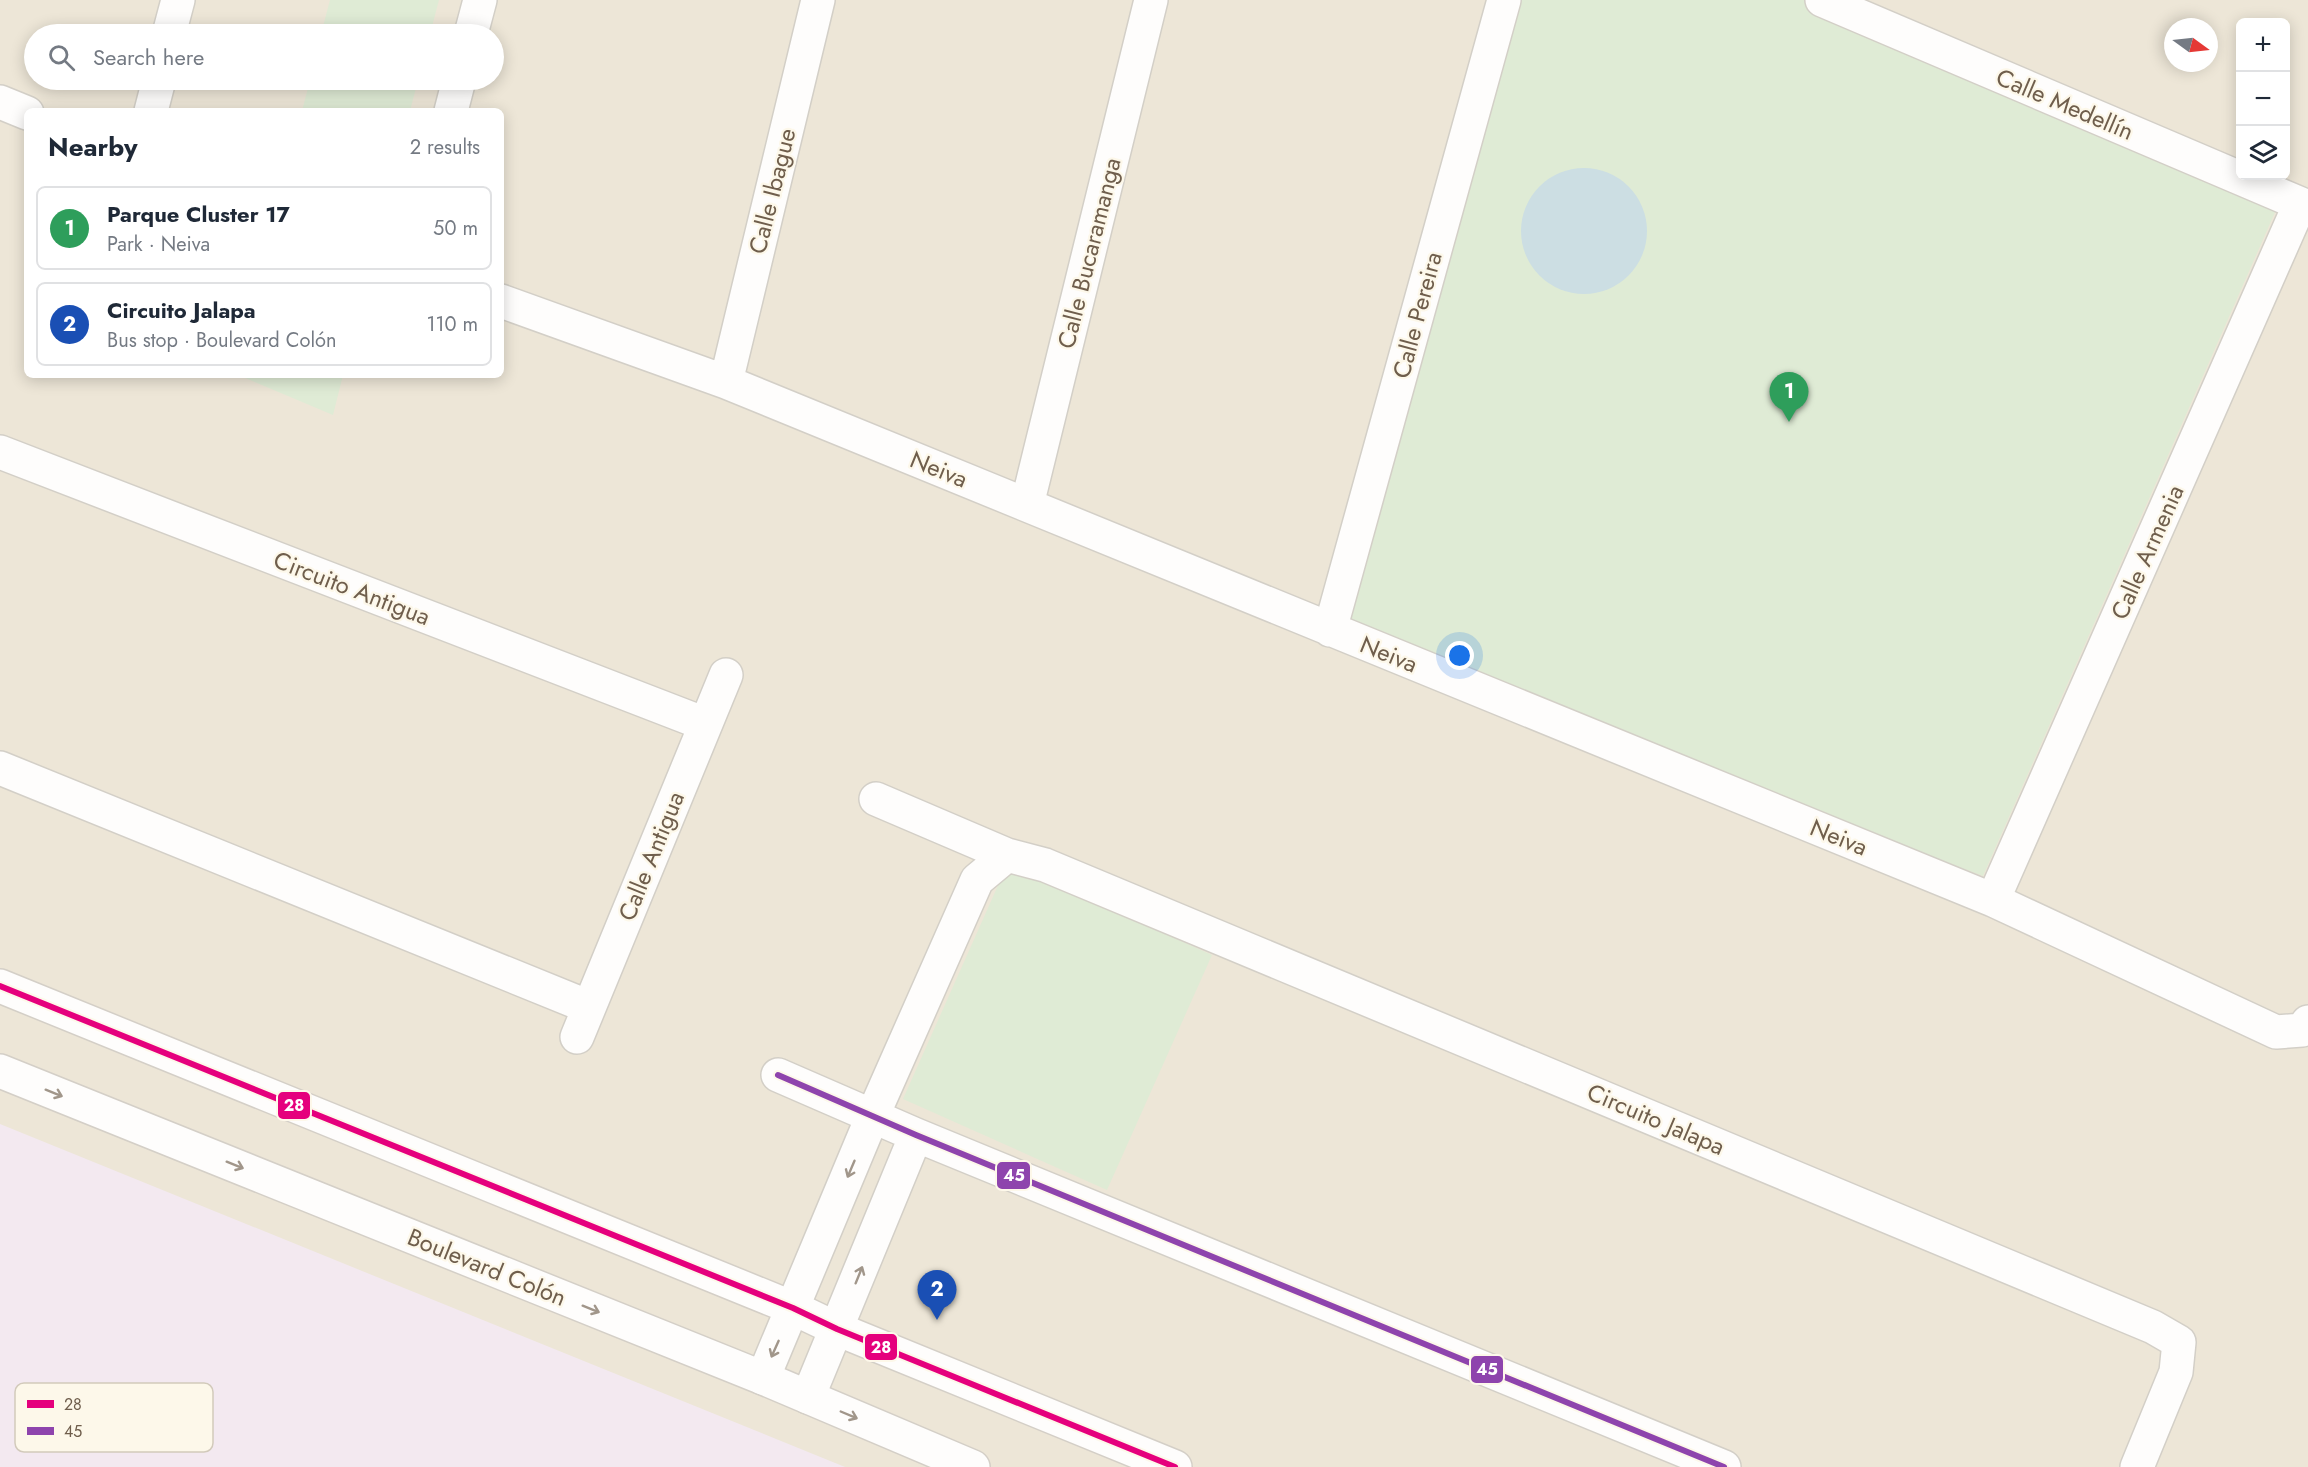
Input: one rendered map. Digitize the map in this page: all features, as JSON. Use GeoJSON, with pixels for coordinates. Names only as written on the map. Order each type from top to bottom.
{"type":"FeatureCollection","features":[{"type":"Feature","properties":{"kind":"street"},"geometry":{"type":"LineString","coordinates":[[172,24],[178,0]]}},
{"type":"Feature","properties":{"kind":"street"},"geometry":{"type":"LineString","coordinates":[[474,24],[480,0]]}},
{"type":"Feature","properties":{"kind":"street","name":"Calle Ibague"},"geometry":{"type":"LineString","coordinates":[[726,382],[818,0]]}},
{"type":"Feature","properties":{"kind":"street","name":"Calle Bucaramanga"},"geometry":{"type":"LineString","coordinates":[[1027,505],[1151,0]]}},
{"type":"Feature","properties":{"kind":"street","name":"Calle Pereira"},"geometry":{"type":"LineString","coordinates":[[1330,630],[1504,0]]}},
{"type":"Feature","properties":{"kind":"street","name":"Calle Medellín"},"geometry":{"type":"LineString","coordinates":[[1822,0],[2304,206]]}},
{"type":"Feature","properties":{"kind":"street"},"geometry":{"type":"LineString","coordinates":[[152,108],[156,90]]}},
{"type":"Feature","properties":{"kind":"street"},"geometry":{"type":"LineString","coordinates":[[452,108],[456,90]]}},
{"type":"Feature","properties":{"kind":"street"},"geometry":{"type":"LineString","coordinates":[[0,102],[24,112]]}},
{"type":"Feature","properties":{"kind":"street","name":"Calle Armenia"},"geometry":{"type":"LineString","coordinates":[[1993,900],[2304,206]]}},
{"type":"Feature","properties":{"kind":"street","name":"Neiva"},"geometry":{"type":"LineString","coordinates":[[504,302],[726,382],[1993,900],[2276,1032],[2305,1026]]}},
{"type":"Feature","properties":{"kind":"street","name":"Circuito Antigua"},"geometry":{"type":"LineString","coordinates":[[0,452],[705,724]]}},
{"type":"Feature","properties":{"kind":"street","name":"Calle Antigua"},"geometry":{"type":"LineString","coordinates":[[577,1037],[726,675]]}},
{"type":"Feature","properties":{"kind":"street"},"geometry":{"type":"LineString","coordinates":[[0,768],[590,1006]]}},
{"type":"Feature","properties":{"kind":"street","name":"Circuito Jalapa"},"geometry":{"type":"LineString","coordinates":[[876,799],[1006,855],[1045,865],[2153,1327],[2179,1342],[2176,1372],[2137,1467]]}},
{"type":"Feature","properties":{"kind":"street"},"geometry":{"type":"LineString","coordinates":[[763,1378],[873,1115],[977,880],[1006,855]]}},
{"type":"Feature","properties":{"kind":"street"},"geometry":{"type":"LineString","coordinates":[[0,986],[793,1308],[837,1329],[1175,1467]]}},
{"type":"Feature","properties":{"kind":"street","name":"Boulevard Colón"},"geometry":{"type":"LineString","coordinates":[[0,1071],[763,1378],[973,1467]]}},
{"type":"Feature","properties":{"kind":"street"},"geometry":{"type":"LineString","coordinates":[[778,1075],[916,1135],[1724,1467]]}},
{"type":"Feature","properties":{"kind":"street"},"geometry":{"type":"LineString","coordinates":[[808,1397],[916,1135]]}},
{"type":"Feature","properties":{"kind":"shaded area"},"geometry":{"type":"Polygon","coordinates":[[[0,0],[2308,0],[2308,1467],[0,1467],[0,0]]]}},
{"type":"Feature","properties":{"kind":"shaded area"},"geometry":{"type":"Polygon","coordinates":[[[1584,168],[1608,173],[1628,187],[1642,207],[1647,231],[1642,255],[1628,275],[1608,289],[1584,294],[1560,289],[1540,275],[1526,255],[1521,231],[1526,207],[1540,187],[1560,173],[1584,168]]]}},
{"type":"Feature","properties":{"kind":"shaded area"},"geometry":{"type":"Polygon","coordinates":[[[0,1124],[845,1467],[0,1467],[0,1124]]]}},
{"type":"Feature","properties":{"kind":"green space"},"geometry":{"type":"Polygon","coordinates":[[[330,0],[439,0],[433,24],[324,24],[330,0]]]}},
{"type":"Feature","properties":{"kind":"green space"},"geometry":{"type":"Polygon","coordinates":[[[1508,0],[1805,0],[2276,210],[1983,876],[1339,634],[1508,0]]]}},
{"type":"Feature","properties":{"kind":"green space"},"geometry":{"type":"Polygon","coordinates":[[[307,90],[415,90],[411,108],[303,108],[307,90]]]}},
{"type":"Feature","properties":{"kind":"green space"},"geometry":{"type":"Polygon","coordinates":[[[245,378],[342,378],[333,415],[245,378]]]}},
{"type":"Feature","properties":{"kind":"green space"},"geometry":{"type":"Polygon","coordinates":[[[1008,863],[1212,955],[1107,1190],[903,1099],[1008,863]]]}},
{"type":"Feature","properties":{"kind":"transit line","name":"28"},"geometry":{"type":"LineString","coordinates":[[0,986],[793,1308],[837,1329],[1175,1467]]}},
{"type":"Feature","properties":{"kind":"transit line","name":"45"},"geometry":{"type":"LineString","coordinates":[[778,1075],[916,1135],[1724,1467]]}},
{"type":"Feature","properties":{"kind":"place","name":"Parque Cluster 17"},"geometry":{"type":"Point","coordinates":[1789,422]}},
{"type":"Feature","properties":{"kind":"place","name":"Circuito Jalapa"},"geometry":{"type":"Point","coordinates":[937,1320]}}]}
